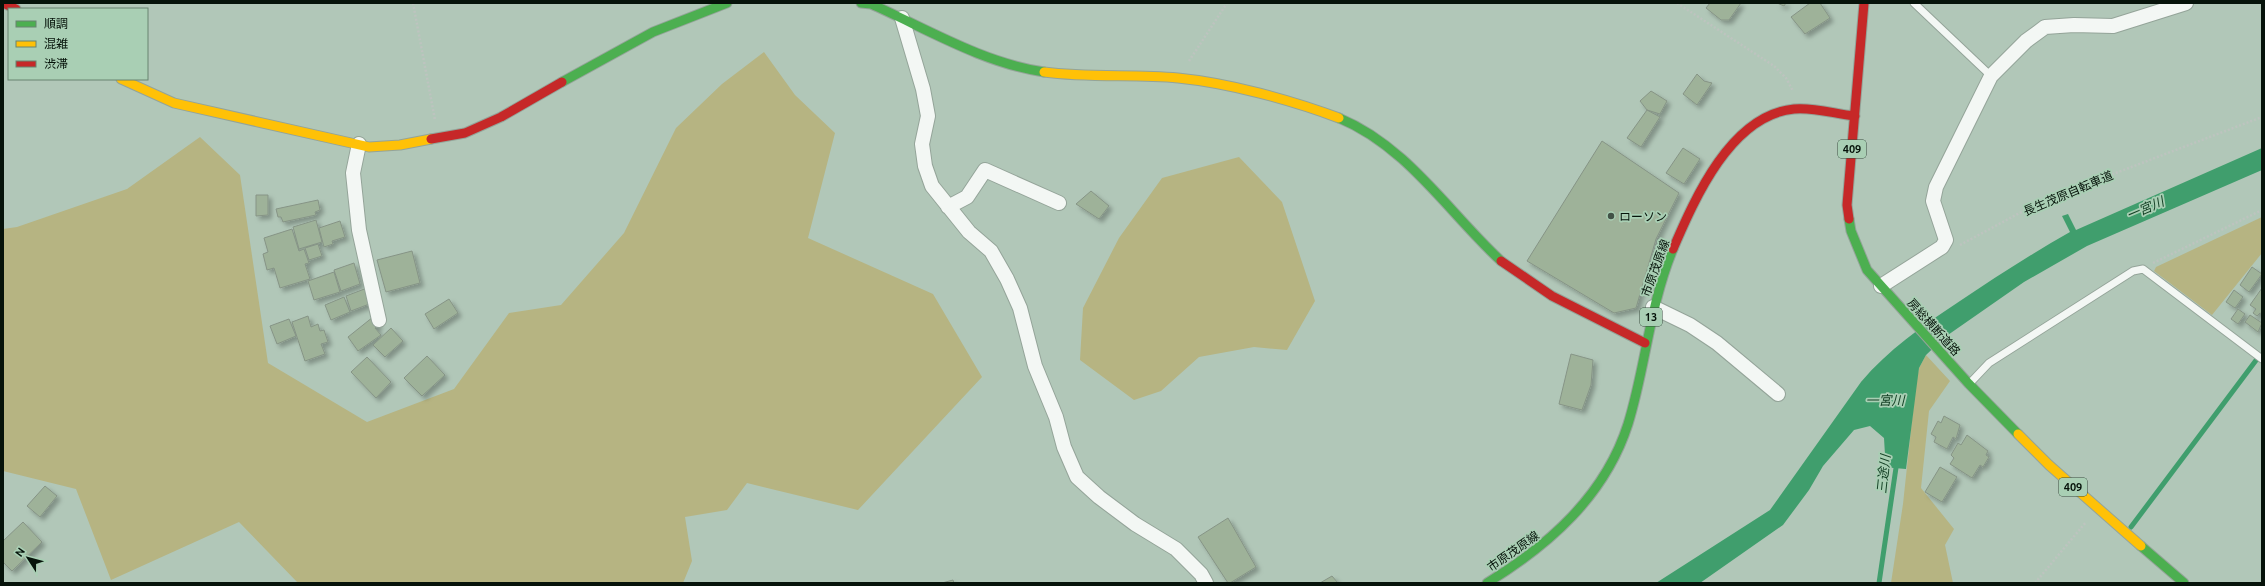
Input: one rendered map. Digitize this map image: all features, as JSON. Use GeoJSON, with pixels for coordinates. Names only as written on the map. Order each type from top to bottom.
{"type":"FeatureCollection","features":[{"type":"Feature","properties":{"kind":"main road"},"geometry":{"type":"LineString","coordinates":[[123,80],[174,103],[369,147],[400,145],[465,133],[501,117],[646,36],[727,3]]}},
{"type":"Feature","properties":{"kind":"main road"},"geometry":{"type":"LineString","coordinates":[[861,3],[871,4],[950,42],[1006,64],[1039,71],[1178,78],[1238,88],[1346,120],[1372,134],[1395,152],[1476,238],[1503,263],[1548,293],[1645,343]]}},
{"type":"Feature","properties":{"kind":"main road","name":"房総横断道路"},"geometry":{"type":"LineString","coordinates":[[1864,3],[1847,205],[1850,231],[1867,270],[1969,384],[2049,465],[2184,583]]}},
{"type":"Feature","properties":{"kind":"main road","name":"市原茂原線"},"geometry":{"type":"LineString","coordinates":[[1487,583],[1536,552],[1578,512],[1598,486],[1613,460],[1627,427],[1653,308],[1663,275],[1690,211],[1708,177],[1728,147],[1746,129],[1768,116],[1793,109],[1855,116]]}},
{"type":"Feature","properties":{"kind":"street"},"geometry":{"type":"LineString","coordinates":[[1881,286],[1942,247],[1946,240],[1933,201],[1936,188],[1991,76],[2026,41],[2045,27],[2074,25],[2113,26],[2186,3]]}},
{"type":"Feature","properties":{"kind":"street"},"geometry":{"type":"LineString","coordinates":[[902,18],[923,89],[928,116],[922,144],[925,166],[932,186],[969,232],[991,251],[1007,280],[1020,308],[1034,366],[1056,417],[1064,447],[1077,477],[1099,498],[1176,549],[1201,574],[1206,583]]}},
{"type":"Feature","properties":{"kind":"street"},"geometry":{"type":"LineString","coordinates":[[359,144],[353,173],[359,230],[380,320]]}},
{"type":"Feature","properties":{"kind":"street"},"geometry":{"type":"LineString","coordinates":[[948,207],[967,197],[985,170],[1059,203]]}},
{"type":"Feature","properties":{"kind":"street"},"geometry":{"type":"LineString","coordinates":[[1653,308],[1690,325],[1717,343],[1778,394]]}},
{"type":"Feature","properties":{"kind":"lane"},"geometry":{"type":"LineString","coordinates":[[1914,3],[1991,76]]}},
{"type":"Feature","properties":{"kind":"lane"},"geometry":{"type":"LineString","coordinates":[[1969,384],[1989,363],[2134,271],[2143,269],[2262,359]]}},
{"type":"Feature","properties":{"kind":"path"},"geometry":{"type":"LineString","coordinates":[[413,3],[439,139]]}},
{"type":"Feature","properties":{"kind":"path"},"geometry":{"type":"LineString","coordinates":[[1178,78],[1226,3]]}},
{"type":"Feature","properties":{"kind":"path"},"geometry":{"type":"LineString","coordinates":[[1677,3],[1774,66],[1786,78],[1793,91],[1793,109]]}},
{"type":"Feature","properties":{"kind":"path","name":"長生茂原自転車道"},"geometry":{"type":"LineString","coordinates":[[1958,246],[2040,202],[2262,117]]}},
{"type":"Feature","properties":{"kind":"path"},"geometry":{"type":"LineString","coordinates":[[2143,269],[2164,256],[2262,210]]}},
{"type":"Feature","properties":{"kind":"path"},"geometry":{"type":"LineString","coordinates":[[2035,583],[2098,508]]}},
{"type":"Feature","properties":{"kind":"shaded area"},"geometry":{"type":"Polygon","coordinates":[[[764,52],[795,95],[835,133],[808,238],[933,294],[982,377],[858,510],[747,483],[727,510],[685,517],[692,561],[683,583],[298,583],[239,522],[111,580],[76,489],[3,471],[3,229],[17,227],[127,189],[200,137],[240,175],[268,363],[367,422],[454,389],[509,313],[561,305],[624,233],[676,128],[722,84],[764,52]]]}},
{"type":"Feature","properties":{"kind":"shaded area"},"geometry":{"type":"Polygon","coordinates":[[[1239,157],[1282,202],[1315,301],[1287,350],[1254,347],[1199,357],[1161,391],[1134,400],[1080,360],[1083,308],[1119,238],[1162,178],[1239,157]]]}},
{"type":"Feature","properties":{"kind":"shaded area"},"geometry":{"type":"Polygon","coordinates":[[[2262,217],[2262,253],[2212,315],[2154,271],[2156,267],[2262,217]]]}},
{"type":"Feature","properties":{"kind":"shaded area"},"geometry":{"type":"Polygon","coordinates":[[[1926,355],[1950,381],[1929,411],[1921,488],[1954,529],[1945,545],[1953,583],[1891,583],[1903,504],[1916,383],[1919,368],[1926,355]]]}},
{"type":"Feature","properties":{"kind":"water","name":"一宮川"},"geometry":{"type":"Polygon","coordinates":[[[2262,148],[2262,170],[2087,246],[2024,282],[1945,337],[1926,355],[1919,368],[1906,469],[1882,467],[1885,455],[1884,438],[1870,426],[1854,430],[1823,466],[1809,490],[1783,525],[1700,583],[1656,583],[1770,510],[1871,370],[1906,339],[1931,321],[2013,266],[2070,232],[2062,216],[2068,214],[2076,230],[2262,148]]]}},
{"type":"Feature","properties":{"kind":"building"},"geometry":{"type":"Polygon","coordinates":[[[1710,3],[1741,3],[1729,20],[1721,20],[1706,8],[1710,3]]]}},
{"type":"Feature","properties":{"kind":"building"},"geometry":{"type":"Polygon","coordinates":[[[1777,3],[1786,3],[1784,6],[1777,3]]]}},
{"type":"Feature","properties":{"kind":"building"},"geometry":{"type":"Polygon","coordinates":[[[1810,3],[1820,3],[1830,18],[1805,34],[1791,17],[1810,3]]]}},
{"type":"Feature","properties":{"kind":"building"},"geometry":{"type":"Polygon","coordinates":[[[1697,74],[1704,81],[1712,83],[1697,105],[1683,94],[1697,74]]]}},
{"type":"Feature","properties":{"kind":"building"},"geometry":{"type":"Polygon","coordinates":[[[1651,91],[1667,101],[1660,114],[1647,110],[1640,101],[1651,91]]]}},
{"type":"Feature","properties":{"kind":"building"},"geometry":{"type":"Polygon","coordinates":[[[1647,110],[1660,117],[1641,147],[1627,138],[1647,110]]]}},
{"type":"Feature","properties":{"kind":"building","name":"ローソン"},"geometry":{"type":"Polygon","coordinates":[[[1602,141],[1679,193],[1656,239],[1636,308],[1614,313],[1527,261],[1602,141]]]}},
{"type":"Feature","properties":{"kind":"building"},"geometry":{"type":"Polygon","coordinates":[[[1683,148],[1700,159],[1684,184],[1666,173],[1683,148]]]}},
{"type":"Feature","properties":{"kind":"building"},"geometry":{"type":"Polygon","coordinates":[[[1091,191],[1109,206],[1099,219],[1076,204],[1091,191]]]}},
{"type":"Feature","properties":{"kind":"building"},"geometry":{"type":"Polygon","coordinates":[[[256,195],[268,195],[268,215],[256,216],[256,195]]]}},
{"type":"Feature","properties":{"kind":"building"},"geometry":{"type":"Polygon","coordinates":[[[318,200],[320,210],[315,212],[316,215],[283,222],[281,217],[278,217],[276,209],[318,200]]]}},
{"type":"Feature","properties":{"kind":"building"},"geometry":{"type":"Polygon","coordinates":[[[316,220],[322,242],[299,249],[293,227],[316,220]]]}},
{"type":"Feature","properties":{"kind":"building"},"geometry":{"type":"Polygon","coordinates":[[[340,221],[345,237],[332,241],[333,244],[324,247],[319,228],[340,221]]]}},
{"type":"Feature","properties":{"kind":"building"},"geometry":{"type":"Polygon","coordinates":[[[292,229],[299,251],[304,249],[309,263],[305,264],[310,279],[280,288],[274,268],[267,270],[263,254],[268,252],[264,238],[292,229]]]}},
{"type":"Feature","properties":{"kind":"building"},"geometry":{"type":"Polygon","coordinates":[[[318,244],[322,256],[309,260],[305,248],[318,244]]]}},
{"type":"Feature","properties":{"kind":"building"},"geometry":{"type":"Polygon","coordinates":[[[412,251],[420,283],[386,292],[377,260],[412,251]]]}},
{"type":"Feature","properties":{"kind":"building"},"geometry":{"type":"Polygon","coordinates":[[[354,263],[360,284],[341,291],[334,270],[354,263]]]}},
{"type":"Feature","properties":{"kind":"building"},"geometry":{"type":"Polygon","coordinates":[[[2252,267],[2262,274],[2249,292],[2240,285],[2252,267]]]}},
{"type":"Feature","properties":{"kind":"building"},"geometry":{"type":"Polygon","coordinates":[[[334,272],[340,292],[314,300],[308,281],[334,272]]]}},
{"type":"Feature","properties":{"kind":"building"},"geometry":{"type":"Polygon","coordinates":[[[367,288],[372,303],[351,311],[346,296],[367,288]]]}},
{"type":"Feature","properties":{"kind":"building"},"geometry":{"type":"Polygon","coordinates":[[[2262,288],[2262,314],[2260,313],[2257,316],[2253,313],[2256,309],[2250,305],[2262,288]]]}},
{"type":"Feature","properties":{"kind":"building"},"geometry":{"type":"Polygon","coordinates":[[[2234,290],[2243,297],[2235,308],[2226,302],[2234,290]]]}},
{"type":"Feature","properties":{"kind":"building"},"geometry":{"type":"Polygon","coordinates":[[[344,297],[350,312],[331,320],[325,305],[344,297]]]}},
{"type":"Feature","properties":{"kind":"building"},"geometry":{"type":"Polygon","coordinates":[[[449,299],[458,313],[434,329],[425,314],[449,299]]]}},
{"type":"Feature","properties":{"kind":"building"},"geometry":{"type":"Polygon","coordinates":[[[2238,309],[2245,314],[2238,324],[2231,319],[2238,309]]]}},
{"type":"Feature","properties":{"kind":"building"},"geometry":{"type":"Polygon","coordinates":[[[2250,315],[2262,323],[2258,332],[2245,322],[2250,315]]]}},
{"type":"Feature","properties":{"kind":"building"},"geometry":{"type":"Polygon","coordinates":[[[308,316],[311,327],[318,324],[320,331],[324,330],[328,342],[321,344],[325,354],[305,361],[292,322],[308,316]]]}},
{"type":"Feature","properties":{"kind":"building"},"geometry":{"type":"Polygon","coordinates":[[[373,317],[379,325],[375,328],[381,335],[358,351],[348,337],[373,317]]]}},
{"type":"Feature","properties":{"kind":"building"},"geometry":{"type":"Polygon","coordinates":[[[289,319],[296,336],[277,344],[270,326],[289,319]]]}},
{"type":"Feature","properties":{"kind":"building"},"geometry":{"type":"Polygon","coordinates":[[[391,328],[403,341],[385,357],[373,345],[391,328]]]}},
{"type":"Feature","properties":{"kind":"building"},"geometry":{"type":"Polygon","coordinates":[[[1571,354],[1593,360],[1591,385],[1582,410],[1559,404],[1571,354]]]}},
{"type":"Feature","properties":{"kind":"building"},"geometry":{"type":"Polygon","coordinates":[[[427,356],[445,375],[422,396],[404,378],[427,356]]]}},
{"type":"Feature","properties":{"kind":"building"},"geometry":{"type":"Polygon","coordinates":[[[367,357],[391,382],[376,398],[351,372],[367,357]]]}},
{"type":"Feature","properties":{"kind":"building"},"geometry":{"type":"Polygon","coordinates":[[[1944,416],[1960,425],[1956,439],[1953,437],[1947,449],[1934,442],[1936,437],[1931,434],[1938,421],[1941,423],[1944,416]]]}},
{"type":"Feature","properties":{"kind":"building"},"geometry":{"type":"Polygon","coordinates":[[[1967,435],[1988,451],[1986,455],[1989,457],[1983,467],[1980,465],[1972,478],[1950,464],[1954,458],[1951,455],[1958,443],[1961,445],[1967,435]]]}},
{"type":"Feature","properties":{"kind":"building"},"geometry":{"type":"Polygon","coordinates":[[[1940,467],[1957,477],[1942,502],[1925,492],[1940,467]]]}},
{"type":"Feature","properties":{"kind":"building"},"geometry":{"type":"Polygon","coordinates":[[[45,486],[57,496],[40,517],[27,506],[45,486]]]}},
{"type":"Feature","properties":{"kind":"building"},"geometry":{"type":"Polygon","coordinates":[[[1228,518],[1256,567],[1230,583],[1228,583],[1198,537],[1228,518]]]}},
{"type":"Feature","properties":{"kind":"building"},"geometry":{"type":"Polygon","coordinates":[[[23,522],[42,542],[12,571],[3,562],[3,541],[23,522]]]}},
{"type":"Feature","properties":{"kind":"building"},"geometry":{"type":"Polygon","coordinates":[[[1332,576],[1338,583],[1320,583],[1332,576]]]}},
{"type":"Feature","properties":{"kind":"building"},"geometry":{"type":"Polygon","coordinates":[[[953,580],[954,583],[942,583],[953,580]]]}},
{"type":"Feature","properties":{"kind":"waterway"},"geometry":{"type":"LineString","coordinates":[[2131,527],[2257,359]]}},
{"type":"Feature","properties":{"kind":"waterway","name":"三途川"},"geometry":{"type":"LineString","coordinates":[[1879,583],[1897,461]]}},
{"type":"Feature","properties":{"kind":"traffic: fast"},"geometry":{"type":"LineString","coordinates":[[562,82],[653,32],[727,3]]}},
{"type":"Feature","properties":{"kind":"traffic: fast"},"geometry":{"type":"LineString","coordinates":[[861,3],[871,4],[977,53],[1021,68],[1044,72]]}},
{"type":"Feature","properties":{"kind":"traffic: fast"},"geometry":{"type":"LineString","coordinates":[[1339,118],[1363,130],[1386,145],[1426,182],[1501,261]]}},
{"type":"Feature","properties":{"kind":"traffic: fast"},"geometry":{"type":"LineString","coordinates":[[1849,219],[1851,231],[1867,270],[1969,384],[2018,434]]}},
{"type":"Feature","properties":{"kind":"traffic: fast"},"geometry":{"type":"LineString","coordinates":[[1487,583],[1510,568],[1553,535],[1590,496],[1605,474],[1618,450],[1628,424],[1658,293],[1673,249]]}},
{"type":"Feature","properties":{"kind":"traffic: fast"},"geometry":{"type":"LineString","coordinates":[[2141,546],[2184,583]]}},
{"type":"Feature","properties":{"kind":"traffic: slow"},"geometry":{"type":"LineString","coordinates":[[1044,72],[1078,75],[1161,77],[1198,80],[1260,93],[1339,118]]}},
{"type":"Feature","properties":{"kind":"traffic: slow"},"geometry":{"type":"LineString","coordinates":[[123,80],[174,103],[369,147],[400,145],[431,139]]}},
{"type":"Feature","properties":{"kind":"traffic: slow"},"geometry":{"type":"LineString","coordinates":[[2018,434],[2049,465],[2141,546]]}},
{"type":"Feature","properties":{"kind":"traffic: jam"},"geometry":{"type":"LineString","coordinates":[[3,3],[14,8]]}},
{"type":"Feature","properties":{"kind":"traffic: jam"},"geometry":{"type":"LineString","coordinates":[[1849,219],[1847,205],[1864,3]]}},
{"type":"Feature","properties":{"kind":"traffic: jam"},"geometry":{"type":"LineString","coordinates":[[431,139],[465,133],[501,117],[562,82]]}},
{"type":"Feature","properties":{"kind":"traffic: jam"},"geometry":{"type":"LineString","coordinates":[[1673,249],[1692,206],[1718,162],[1734,142],[1752,126],[1772,115],[1794,109],[1817,110],[1855,116]]}},
{"type":"Feature","properties":{"kind":"traffic: jam"},"geometry":{"type":"LineString","coordinates":[[1501,261],[1552,296],[1645,343]]}},
{"type":"Feature","properties":{"kind":"place","name":"ローソン"},"geometry":{"type":"Point","coordinates":[1611,216]}}]}
